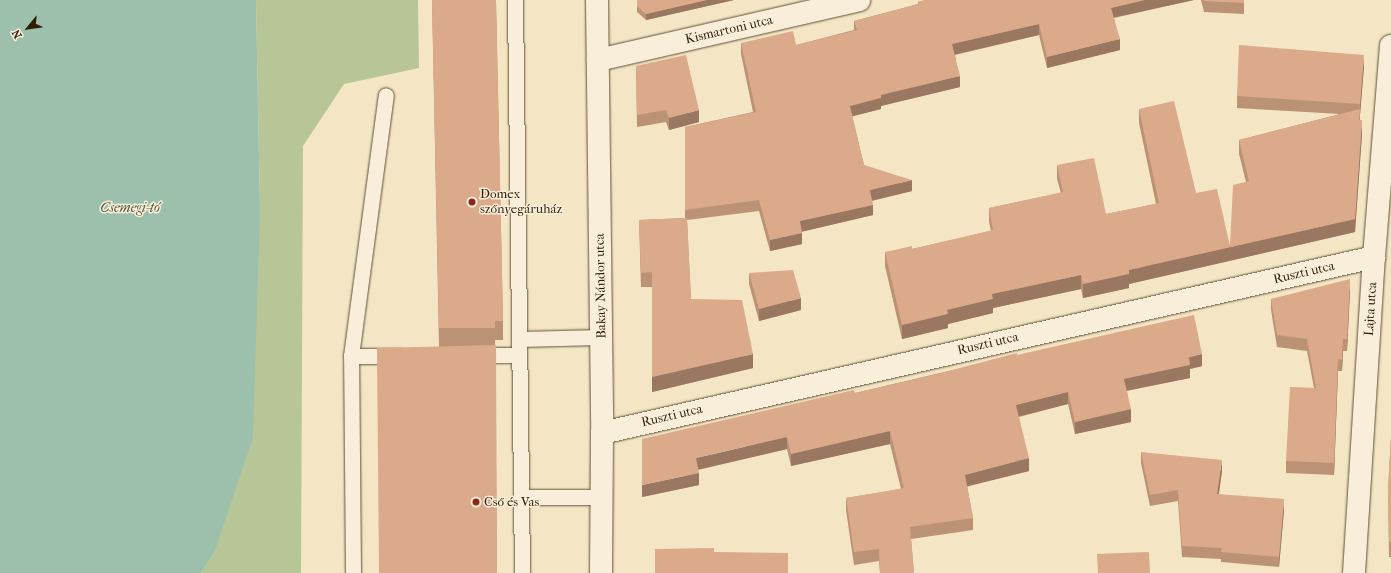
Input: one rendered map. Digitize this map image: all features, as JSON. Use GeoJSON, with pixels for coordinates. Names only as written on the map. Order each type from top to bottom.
{"type":"FeatureCollection","features":[{"type":"Feature","properties":{"kind":"street","name":"Bakay Nándor utca"},"geometry":{"type":"LineString","coordinates":[[597,0],[602,433],[601,573]]}},
{"type":"Feature","properties":{"kind":"street","name":"Kismartoni utca"},"geometry":{"type":"LineString","coordinates":[[598,60],[859,0]]}},
{"type":"Feature","properties":{"kind":"street","name":"Lajta utca"},"geometry":{"type":"LineString","coordinates":[[1354,573],[1374,258],[1391,46]]}},
{"type":"Feature","properties":{"kind":"street","name":"Ruszti utca"},"geometry":{"type":"LineString","coordinates":[[602,433],[925,358],[1374,258]]}},
{"type":"Feature","properties":{"kind":"lane"},"geometry":{"type":"LineString","coordinates":[[515,0],[522,573]]}},
{"type":"Feature","properties":{"kind":"lane"},"geometry":{"type":"LineString","coordinates":[[353,573],[351,356],[386,95]]}},
{"type":"Feature","properties":{"kind":"lane"},"geometry":{"type":"LineString","coordinates":[[519,339],[601,337]]}},
{"type":"Feature","properties":{"kind":"lane"},"geometry":{"type":"LineString","coordinates":[[458,355],[519,355]]}},
{"type":"Feature","properties":{"kind":"lane"},"geometry":{"type":"LineString","coordinates":[[351,356],[412,356]]}},
{"type":"Feature","properties":{"kind":"lane"},"geometry":{"type":"LineString","coordinates":[[522,497],[602,497]]}},
{"type":"Feature","properties":{"kind":"shaded area"},"geometry":{"type":"Polygon","coordinates":[[[256,0],[418,0],[419,68],[344,84],[303,146],[301,573],[201,573],[214,553],[260,210],[256,0]]]}},
{"type":"Feature","properties":{"kind":"water","name":"Csemegi-tó"},"geometry":{"type":"Polygon","coordinates":[[[0,0],[256,0],[260,210],[253,438],[214,553],[201,573],[0,573],[0,0]]]}},
{"type":"Feature","properties":{"kind":"building"},"geometry":{"type":"Polygon","coordinates":[[[432,0],[496,0],[503,321],[495,321],[495,328],[439,328],[432,0]]]}},
{"type":"Feature","properties":{"kind":"building"},"geometry":{"type":"Polygon","coordinates":[[[637,0],[707,0],[646,14],[637,6],[637,0]]]}},
{"type":"Feature","properties":{"kind":"building"},"geometry":{"type":"Polygon","coordinates":[[[925,0],[1145,0],[1111,8],[1120,39],[1047,57],[1039,24],[952,44],[960,76],[881,95],[881,98],[850,106],[864,165],[912,180],[870,190],[873,205],[800,221],[802,233],[770,240],[759,200],[685,210],[685,127],[756,112],[741,43],[793,31],[796,45],[857,30],[854,21],[919,4],[918,2],[925,0]]]}},
{"type":"Feature","properties":{"kind":"building"},"geometry":{"type":"Polygon","coordinates":[[[1244,0],[1244,3],[1204,1],[1244,0]]]}},
{"type":"Feature","properties":{"kind":"building"},"geometry":{"type":"Polygon","coordinates":[[[1239,45],[1364,55],[1360,104],[1237,96],[1239,45]]]}},
{"type":"Feature","properties":{"kind":"building"},"geometry":{"type":"Polygon","coordinates":[[[686,55],[699,110],[669,118],[666,110],[637,115],[636,66],[686,55]]]}},
{"type":"Feature","properties":{"kind":"building"},"geometry":{"type":"Polygon","coordinates":[[[1174,101],[1196,193],[1217,189],[1230,246],[1233,185],[1249,181],[1239,140],[1360,109],[1359,120],[1362,120],[1355,219],[1129,270],[1129,274],[1083,284],[1081,275],[992,294],[993,299],[947,310],[948,314],[902,325],[885,252],[912,246],[912,249],[993,230],[989,208],[1063,192],[1057,165],[1094,158],[1106,214],[1159,203],[1139,109],[1174,101]]]}},
{"type":"Feature","properties":{"kind":"building"},"geometry":{"type":"Polygon","coordinates":[[[687,218],[691,299],[742,300],[753,354],[652,377],[652,272],[641,273],[639,220],[687,218]]]}},
{"type":"Feature","properties":{"kind":"building"},"geometry":{"type":"Polygon","coordinates":[[[793,270],[801,298],[759,309],[749,273],[793,270]]]}},
{"type":"Feature","properties":{"kind":"building"},"geometry":{"type":"Polygon","coordinates":[[[1350,279],[1347,339],[1343,339],[1342,360],[1338,359],[1334,463],[1286,461],[1290,387],[1316,388],[1307,339],[1277,335],[1271,299],[1350,279]]]}},
{"type":"Feature","properties":{"kind":"building"},"geometry":{"type":"Polygon","coordinates":[[[1194,315],[1202,354],[1189,357],[1190,365],[1124,379],[1131,409],[1075,422],[1068,392],[1016,405],[1029,458],[965,475],[973,518],[910,527],[914,573],[880,573],[879,549],[854,552],[846,498],[904,488],[890,431],[791,454],[787,437],[696,458],[699,473],[642,485],[642,439],[854,390],[855,393],[937,374],[1017,353],[1017,355],[1194,315]]]}},
{"type":"Feature","properties":{"kind":"building"},"geometry":{"type":"Polygon","coordinates":[[[496,345],[497,573],[379,573],[377,348],[496,345]]]}},
{"type":"Feature","properties":{"kind":"building"},"geometry":{"type":"Polygon","coordinates":[[[1391,437],[1391,542],[1389,542],[1388,490],[1391,437]]]}},
{"type":"Feature","properties":{"kind":"building"},"geometry":{"type":"Polygon","coordinates":[[[1141,452],[1222,460],[1217,494],[1284,499],[1279,557],[1221,552],[1222,548],[1182,546],[1178,490],[1150,495],[1141,452]]]}},
{"type":"Feature","properties":{"kind":"building"},"geometry":{"type":"Polygon","coordinates":[[[714,548],[714,552],[788,553],[788,573],[655,573],[655,549],[714,548]]]}},
{"type":"Feature","properties":{"kind":"building"},"geometry":{"type":"Polygon","coordinates":[[[1149,552],[1150,573],[1098,573],[1097,554],[1149,552]]]}},
{"type":"Feature","properties":{"kind":"place","name":"Domex szőnyegáruház"},"geometry":{"type":"Point","coordinates":[472,202]}},
{"type":"Feature","properties":{"kind":"place","name":"Cső és Vas"},"geometry":{"type":"Point","coordinates":[476,502]}}]}
